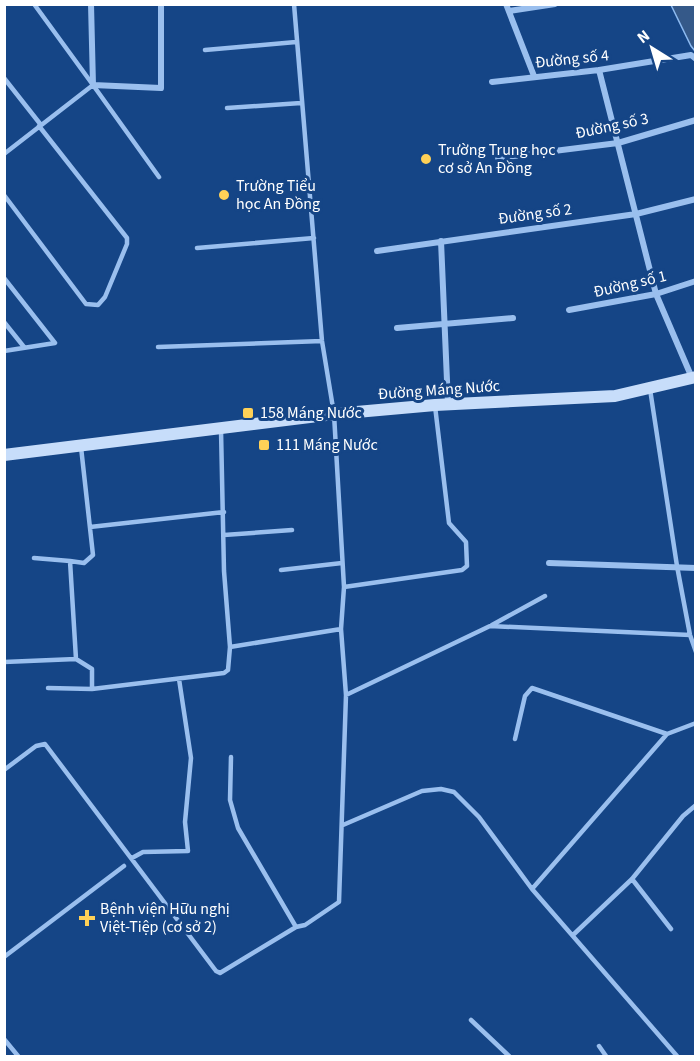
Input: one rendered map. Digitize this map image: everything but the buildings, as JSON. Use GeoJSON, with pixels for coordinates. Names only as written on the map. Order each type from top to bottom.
{"type":"FeatureCollection","features":[{"type":"Feature","properties":{"kind":"main road","name":"Đường Máng Nước"},"geometry":{"type":"LineString","coordinates":[[4,455],[81,444],[221,430],[334,414],[448,404],[615,396],[694,378]]}},
{"type":"Feature","properties":{"kind":"street"},"geometry":{"type":"LineString","coordinates":[[91,4],[93,86],[161,88],[161,4]]}},
{"type":"Feature","properties":{"kind":"street"},"geometry":{"type":"LineString","coordinates":[[534,76],[507,8],[555,4]]}},
{"type":"Feature","properties":{"kind":"street","name":"Đường số 4"},"geometry":{"type":"LineString","coordinates":[[492,82],[693,57]]}},
{"type":"Feature","properties":{"kind":"street"},"geometry":{"type":"LineString","coordinates":[[599,70],[656,294],[694,378]]}},
{"type":"Feature","properties":{"kind":"street","name":"Đường số 3"},"geometry":{"type":"LineString","coordinates":[[498,158],[618,142],[696,120]]}},
{"type":"Feature","properties":{"kind":"street","name":"Đường số 2"},"geometry":{"type":"LineString","coordinates":[[377,250],[636,214],[696,199]]}},
{"type":"Feature","properties":{"kind":"street"},"geometry":{"type":"LineString","coordinates":[[441,242],[448,404]]}},
{"type":"Feature","properties":{"kind":"street","name":"Đường số 1"},"geometry":{"type":"LineString","coordinates":[[569,310],[656,294],[696,281]]}},
{"type":"Feature","properties":{"kind":"street"},"geometry":{"type":"LineString","coordinates":[[397,328],[513,318]]}},
{"type":"Feature","properties":{"kind":"street"},"geometry":{"type":"LineString","coordinates":[[549,563],[696,568]]}},
{"type":"Feature","properties":{"kind":"lane"},"geometry":{"type":"LineString","coordinates":[[34,4],[159,177]]}},
{"type":"Feature","properties":{"kind":"lane"},"geometry":{"type":"LineString","coordinates":[[4,770],[36,746],[45,744],[216,971],[220,973],[296,927],[305,925],[339,902],[343,825],[345,695],[342,629],[344,587],[334,414],[322,341],[294,4]]}},
{"type":"Feature","properties":{"kind":"lane"},"geometry":{"type":"LineString","coordinates":[[205,50],[296,42]]}},
{"type":"Feature","properties":{"kind":"lane"},"geometry":{"type":"LineString","coordinates":[[4,78],[127,238],[128,244],[105,297],[98,305],[86,304],[4,195]]}},
{"type":"Feature","properties":{"kind":"lane"},"geometry":{"type":"LineString","coordinates":[[4,154],[93,86]]}},
{"type":"Feature","properties":{"kind":"lane"},"geometry":{"type":"LineString","coordinates":[[227,108],[301,104]]}},
{"type":"Feature","properties":{"kind":"lane"},"geometry":{"type":"LineString","coordinates":[[197,248],[314,238]]}},
{"type":"Feature","properties":{"kind":"lane"},"geometry":{"type":"LineString","coordinates":[[4,278],[55,343],[4,351]]}},
{"type":"Feature","properties":{"kind":"lane"},"geometry":{"type":"LineString","coordinates":[[4,322],[24,347]]}},
{"type":"Feature","properties":{"kind":"lane"},"geometry":{"type":"LineString","coordinates":[[158,346],[322,341]]}},
{"type":"Feature","properties":{"kind":"lane"},"geometry":{"type":"LineString","coordinates":[[650,389],[677,566],[690,635],[696,652]]}},
{"type":"Feature","properties":{"kind":"lane"},"geometry":{"type":"LineString","coordinates":[[344,587],[462,570],[467,566],[466,542],[448,523],[435,405]]}},
{"type":"Feature","properties":{"kind":"lane"},"geometry":{"type":"LineString","coordinates":[[48,688],[92,689],[224,673],[228,670],[230,647],[221,430]]}},
{"type":"Feature","properties":{"kind":"lane"},"geometry":{"type":"LineString","coordinates":[[34,558],[84,563],[92,559],[81,444]]}},
{"type":"Feature","properties":{"kind":"lane"},"geometry":{"type":"LineString","coordinates":[[90,527],[224,512]]}},
{"type":"Feature","properties":{"kind":"lane"},"geometry":{"type":"LineString","coordinates":[[224,535],[292,530]]}},
{"type":"Feature","properties":{"kind":"lane"},"geometry":{"type":"LineString","coordinates":[[70,561],[76,659]]}},
{"type":"Feature","properties":{"kind":"lane"},"geometry":{"type":"LineString","coordinates":[[282,570],[342,563]]}},
{"type":"Feature","properties":{"kind":"lane"},"geometry":{"type":"LineString","coordinates":[[345,695],[490,626],[545,596]]}},
{"type":"Feature","properties":{"kind":"lane"},"geometry":{"type":"LineString","coordinates":[[490,626],[690,635]]}},
{"type":"Feature","properties":{"kind":"lane"},"geometry":{"type":"LineString","coordinates":[[230,647],[342,629]]}},
{"type":"Feature","properties":{"kind":"lane"},"geometry":{"type":"LineString","coordinates":[[4,662],[76,659],[92,669],[92,689]]}},
{"type":"Feature","properties":{"kind":"lane"},"geometry":{"type":"LineString","coordinates":[[132,858],[143,852],[188,851],[185,822],[191,758],[178,679]]}},
{"type":"Feature","properties":{"kind":"lane"},"geometry":{"type":"LineString","coordinates":[[515,739],[525,696],[532,688],[667,734]]}},
{"type":"Feature","properties":{"kind":"lane"},"geometry":{"type":"LineString","coordinates":[[532,889],[667,734],[696,723]]}},
{"type":"Feature","properties":{"kind":"lane"},"geometry":{"type":"LineString","coordinates":[[231,756],[230,800],[233,815],[247,845],[296,927]]}},
{"type":"Feature","properties":{"kind":"lane"},"geometry":{"type":"LineString","coordinates":[[343,825],[422,791],[441,789],[454,792],[479,817],[532,889],[677,1056]]}},
{"type":"Feature","properties":{"kind":"lane"},"geometry":{"type":"LineString","coordinates":[[573,935],[632,879],[683,816],[696,806]]}},
{"type":"Feature","properties":{"kind":"lane"},"geometry":{"type":"LineString","coordinates":[[4,957],[124,866]]}},
{"type":"Feature","properties":{"kind":"lane"},"geometry":{"type":"LineString","coordinates":[[632,879],[671,929]]}},
{"type":"Feature","properties":{"kind":"lane"},"geometry":{"type":"LineString","coordinates":[[471,1020],[509,1056]]}},
{"type":"Feature","properties":{"kind":"lane"},"geometry":{"type":"LineString","coordinates":[[4,1039],[18,1056]]}},
{"type":"Feature","properties":{"kind":"lane"},"geometry":{"type":"LineString","coordinates":[[599,1046],[606,1056]]}},
{"type":"Feature","properties":{"kind":"water"},"geometry":{"type":"Polygon","coordinates":[[[671,5],[695,5],[695,51],[691,46],[671,5]]]}},
{"type":"Feature","properties":{"kind":"place","name":"Trường Trung học cơ sở An Đồng"},"geometry":{"type":"Point","coordinates":[426,159]}},
{"type":"Feature","properties":{"kind":"place","name":"Trường Tiểu học An Đồng"},"geometry":{"type":"Point","coordinates":[224,195]}},
{"type":"Feature","properties":{"kind":"place","name":"158 Máng Nước"},"geometry":{"type":"Point","coordinates":[248,413]}},
{"type":"Feature","properties":{"kind":"place","name":"111 Máng Nước"},"geometry":{"type":"Point","coordinates":[264,445]}},
{"type":"Feature","properties":{"kind":"place","name":"Bệnh viện Hữu nghị Việt-Tiệp (cơ sở 2)"},"geometry":{"type":"Point","coordinates":[87,918]}}]}
